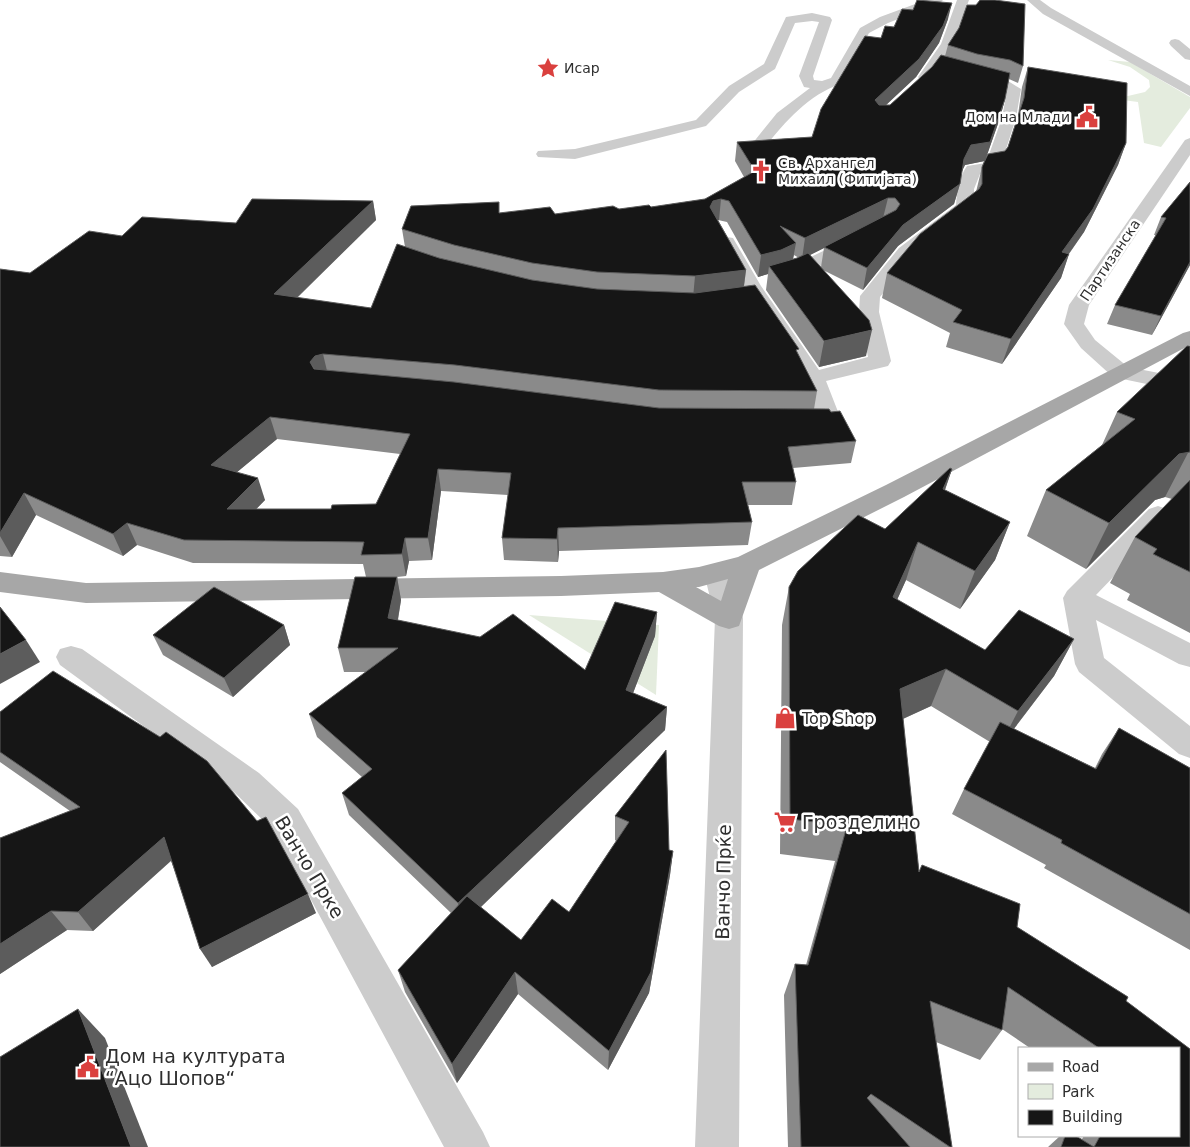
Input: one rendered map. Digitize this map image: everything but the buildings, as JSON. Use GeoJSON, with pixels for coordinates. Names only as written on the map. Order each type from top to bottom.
{"type":"FeatureCollection","features":[{"type":"Feature","properties":{"kind":"main road"},"geometry":{"type":"LineString","coordinates":[[0,582],[86,593],[561,586],[663,582],[708,575],[747,564],[895,491],[1190,337]]}},
{"type":"Feature","properties":{"kind":"main road"},"geometry":{"type":"LineString","coordinates":[[663,582],[729,618],[747,564]]}},
{"type":"Feature","properties":{"kind":"street"},"geometry":{"type":"LineString","coordinates":[[760,144],[782,116],[809,94],[823,85],[836,80],[864,30],[884,20],[937,0]]}},
{"type":"Feature","properties":{"kind":"street"},"geometry":{"type":"LineString","coordinates":[[915,88],[922,81],[947,44],[962,0]]}},
{"type":"Feature","properties":{"kind":"street"},"geometry":{"type":"LineString","coordinates":[[1033,0],[1047,11],[1190,92]]}},
{"type":"Feature","properties":{"kind":"street"},"geometry":{"type":"LineString","coordinates":[[544,154],[575,154],[702,123],[734,89],[770,66],[790,20],[812,17],[826,20],[806,76],[809,84],[823,85]]}},
{"type":"Feature","properties":{"kind":"street"},"geometry":{"type":"LineString","coordinates":[[1175,43],[1190,56]]}},
{"type":"Feature","properties":{"kind":"street"},"geometry":{"type":"LineString","coordinates":[[814,378],[880,361],[869,312],[870,296],[906,252],[965,207],[966,189],[973,170],[992,168],[1009,118],[1014,89],[1006,83],[967,76],[947,67],[933,65]]}},
{"type":"Feature","properties":{"kind":"street","name":"Партизанска"},"geometry":{"type":"LineString","coordinates":[[1121,372],[1088,344],[1074,324],[1079,305],[1190,143]]}},
{"type":"Feature","properties":{"kind":"street"},"geometry":{"type":"LineString","coordinates":[[719,227],[750,294],[814,378],[830,422],[782,422]]}},
{"type":"Feature","properties":{"kind":"street"},"geometry":{"type":"LineString","coordinates":[[750,294],[786,277],[875,229]]}},
{"type":"Feature","properties":{"kind":"street"},"geometry":{"type":"LineString","coordinates":[[1121,372],[1190,386]]}},
{"type":"Feature","properties":{"kind":"street"},"geometry":{"type":"LineString","coordinates":[[1077,598],[1165,507]]}},
{"type":"Feature","properties":{"kind":"street"},"geometry":{"type":"LineString","coordinates":[[708,575],[729,618]]}},
{"type":"Feature","properties":{"kind":"street"},"geometry":{"type":"LineString","coordinates":[[1077,598],[1190,656]]}},
{"type":"Feature","properties":{"kind":"street"},"geometry":{"type":"LineString","coordinates":[[1077,598],[1090,664],[1190,745]]}},
{"type":"Feature","properties":{"kind":"street","name":"Ванчо Прќе"},"geometry":{"type":"LineString","coordinates":[[717,1147],[729,618]]}},
{"type":"Feature","properties":{"kind":"street","name":"Ванчо Прке"},"geometry":{"type":"LineString","coordinates":[[71,657],[247,783],[286,820],[468,1147]]}},
{"type":"Feature","properties":{"kind":"green space"},"geometry":{"type":"Polygon","coordinates":[[[1108,60],[1130,62],[1190,97],[1190,108],[1161,147],[1144,143],[1138,102],[1115,99],[1145,92],[1150,87],[1149,80],[1130,67],[1108,60]]]}},
{"type":"Feature","properties":{"kind":"green space"},"geometry":{"type":"Polygon","coordinates":[[[529,615],[659,625],[656,695],[529,615]]]}},
{"type":"Feature","properties":{"kind":"place","name":"Исар"},"geometry":{"type":"Point","coordinates":[548,68]}},
{"type":"Feature","properties":{"kind":"place","name":"Дом на Млади"},"geometry":{"type":"Point","coordinates":[1087,117]}},
{"type":"Feature","properties":{"kind":"place","name":"Св. Архангел Михаил (Фитијата)"},"geometry":{"type":"Point","coordinates":[761,171]}},
{"type":"Feature","properties":{"kind":"place","name":"Top Shop"},"geometry":{"type":"Point","coordinates":[785,718]}},
{"type":"Feature","properties":{"kind":"place","name":"Грозделино"},"geometry":{"type":"Point","coordinates":[785,822]}},
{"type":"Feature","properties":{"kind":"place","name":"Дом на културата “Ацо Шопов“"},"geometry":{"type":"Point","coordinates":[88,1067]}}]}
